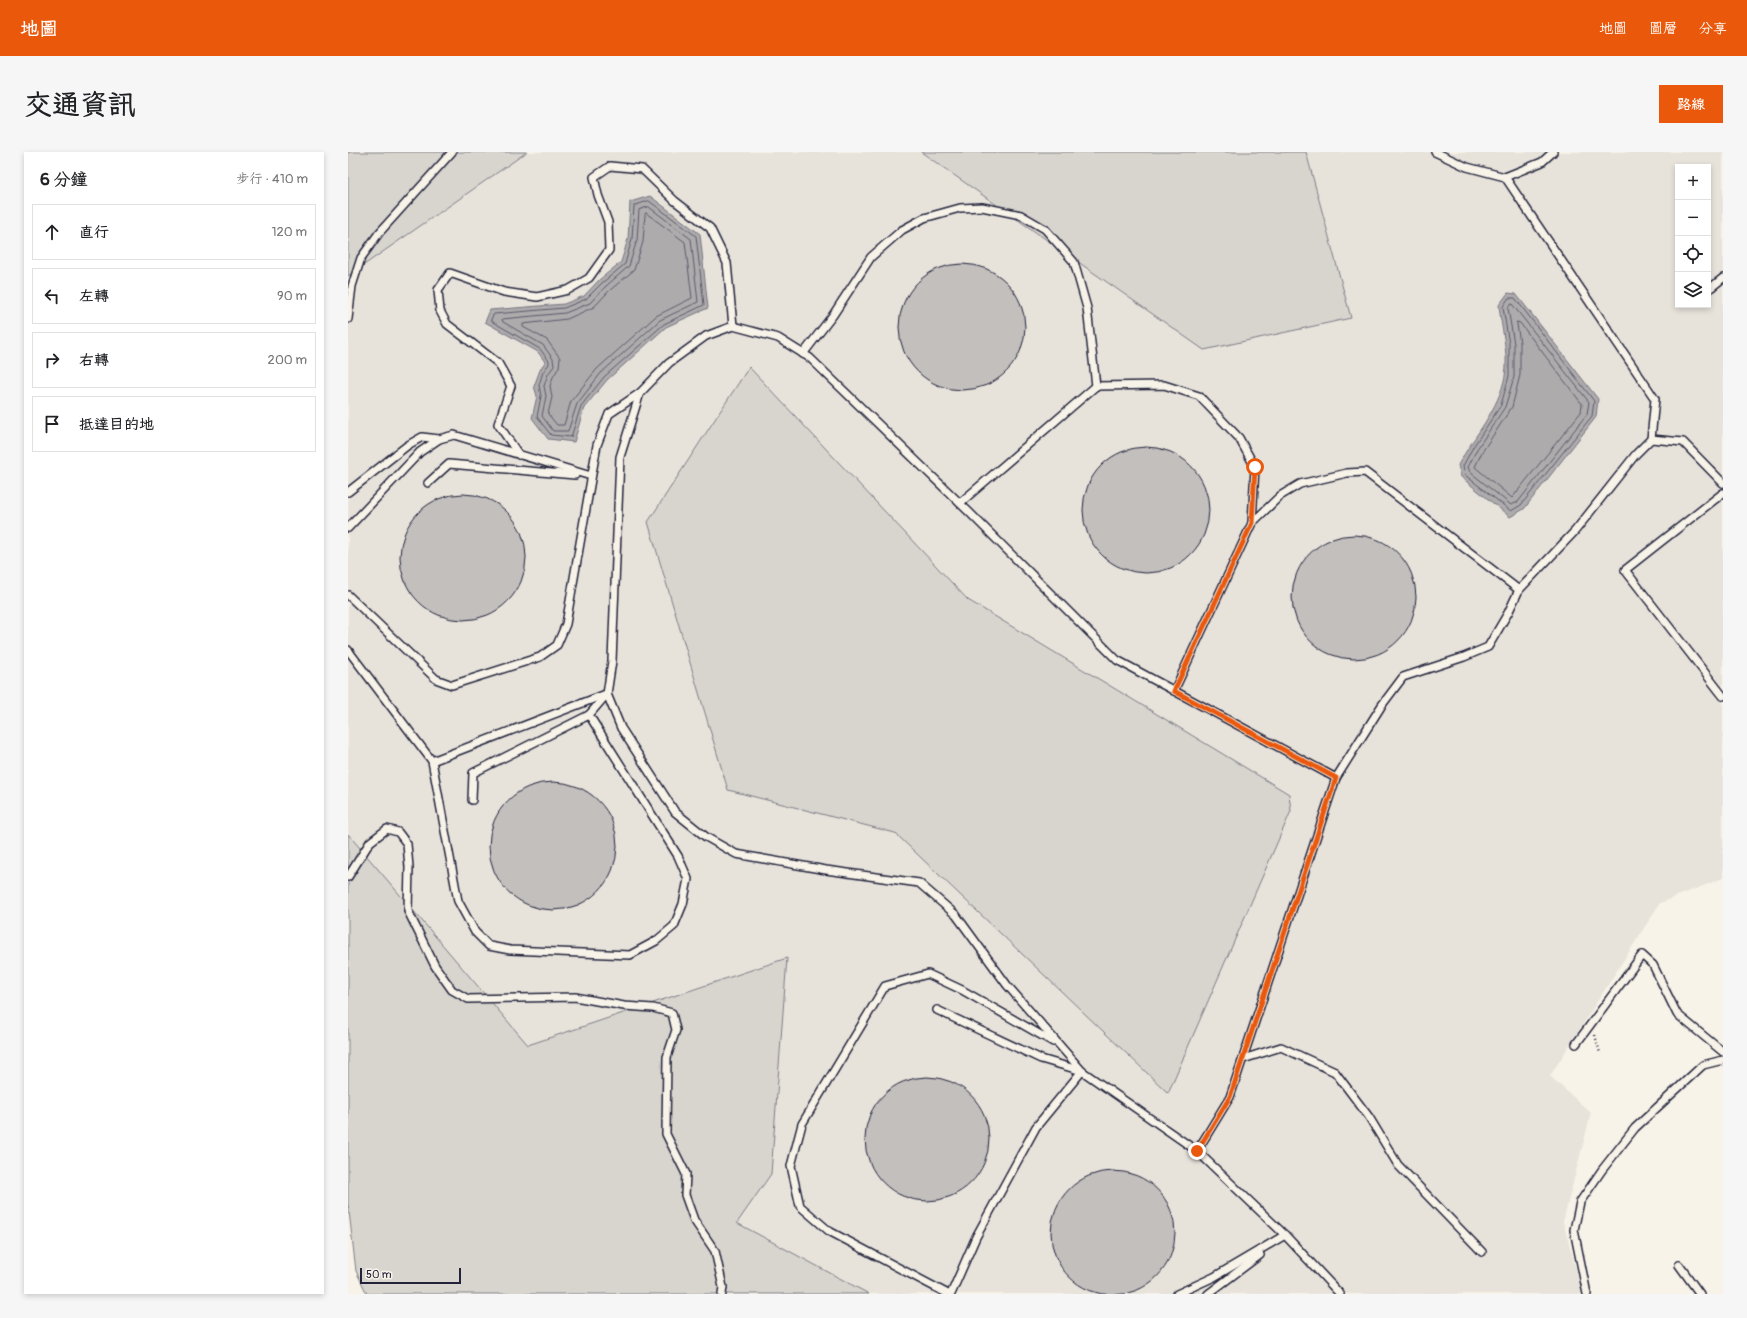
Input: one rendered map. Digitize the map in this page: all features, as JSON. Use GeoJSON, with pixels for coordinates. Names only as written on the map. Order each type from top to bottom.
{"type":"FeatureCollection","features":[{"type":"Feature","properties":{"kind":"lane"},"geometry":{"type":"LineString","coordinates":[[348,319],[352,286],[361,258],[379,233],[452,152]]}},
{"type":"Feature","properties":{"kind":"lane"},"geometry":{"type":"LineString","coordinates":[[1435,152],[1467,167],[1505,177],[1542,162],[1553,152]]}},
{"type":"Feature","properties":{"kind":"lane"},"geometry":{"type":"LineString","coordinates":[[519,455],[498,424],[511,386],[498,363],[447,324],[440,311],[438,290],[450,273],[504,292],[536,297],[568,290],[589,278],[609,250],[608,222],[598,195],[594,177],[610,166],[642,169],[675,201],[710,228],[727,263],[733,326]]}},
{"type":"Feature","properties":{"kind":"lane"},"geometry":{"type":"LineString","coordinates":[[1197,1151],[1230,1097],[1336,778],[1382,705],[1403,677],[1464,657],[1488,647],[1508,613],[1519,590],[1575,532],[1636,454],[1651,439],[1655,399],[1505,177]]}},
{"type":"Feature","properties":{"kind":"lane"},"geometry":{"type":"LineString","coordinates":[[803,354],[833,315],[872,257],[902,230],[924,218],[960,208],[982,207],[1021,215],[1045,229],[1074,262],[1088,308],[1096,386]]}},
{"type":"Feature","properties":{"kind":"lane"},"geometry":{"type":"LineString","coordinates":[[1711,288],[1723,278]]}},
{"type":"Feature","properties":{"kind":"lane"},"geometry":{"type":"LineString","coordinates":[[348,595],[436,678],[452,685],[540,656],[557,645],[566,624],[597,445],[609,414],[640,393],[669,362],[706,336],[733,326],[778,338],[810,358],[960,503],[1117,660],[1336,778]]}},
{"type":"Feature","properties":{"kind":"lane"},"geometry":{"type":"LineString","coordinates":[[960,503],[1096,386],[1164,385],[1199,396],[1239,438],[1255,467],[1252,523]]}},
{"type":"Feature","properties":{"kind":"lane"},"geometry":{"type":"LineString","coordinates":[[640,393],[620,457],[612,661],[607,694],[621,728],[675,812],[706,837],[736,854],[826,870],[919,883],[956,915],[1007,985],[1082,1071],[1197,1151],[1285,1235],[1340,1294]]}},
{"type":"Feature","properties":{"kind":"lane"},"geometry":{"type":"LineString","coordinates":[[348,528],[420,452],[439,439],[454,435],[592,476],[449,464],[428,483]]}},
{"type":"Feature","properties":{"kind":"lane"},"geometry":{"type":"LineString","coordinates":[[348,492],[422,437],[439,439]]}},
{"type":"Feature","properties":{"kind":"lane"},"geometry":{"type":"LineString","coordinates":[[1651,439],[1683,442],[1723,483]]}},
{"type":"Feature","properties":{"kind":"lane"},"geometry":{"type":"LineString","coordinates":[[1174,691],[1252,523],[1280,496],[1300,484],[1348,473],[1365,472],[1519,590]]}},
{"type":"Feature","properties":{"kind":"lane"},"geometry":{"type":"LineString","coordinates":[[1723,493],[1625,570],[1723,696]]}},
{"type":"Feature","properties":{"kind":"lane"},"geometry":{"type":"LineString","coordinates":[[348,650],[432,761],[458,901],[475,932],[490,946],[510,950],[630,955],[656,941],[674,926],[683,904],[688,879],[678,856],[589,715]]}},
{"type":"Feature","properties":{"kind":"lane"},"geometry":{"type":"LineString","coordinates":[[472,800],[473,773],[589,715],[607,694]]}},
{"type":"Feature","properties":{"kind":"lane"},"geometry":{"type":"LineString","coordinates":[[432,761],[607,694]]}},
{"type":"Feature","properties":{"kind":"lane"},"geometry":{"type":"LineString","coordinates":[[348,877],[370,842],[387,829],[398,832],[407,844],[409,867],[408,911],[435,966],[452,990],[468,998],[575,997],[624,1006],[653,1008],[672,1013],[676,1030],[667,1057],[666,1134],[686,1174],[685,1195],[694,1220],[715,1251],[723,1287],[722,1294]]}},
{"type":"Feature","properties":{"kind":"lane"},"geometry":{"type":"LineString","coordinates":[[1576,1044],[1642,955],[1653,965],[1677,1014],[1723,1052]]}},
{"type":"Feature","properties":{"kind":"lane"},"geometry":{"type":"LineString","coordinates":[[948,1294],[829,1231],[800,1206],[791,1166],[802,1124],[886,986],[928,974],[962,990],[1060,1046]]}},
{"type":"Feature","properties":{"kind":"lane"},"geometry":{"type":"LineString","coordinates":[[937,1010],[1041,1059],[1082,1071]]}},
{"type":"Feature","properties":{"kind":"lane"},"geometry":{"type":"LineString","coordinates":[[1243,1059],[1282,1047],[1335,1072],[1369,1117],[1398,1165],[1482,1252]]}},
{"type":"Feature","properties":{"kind":"lane"},"geometry":{"type":"LineString","coordinates":[[1586,1294],[1574,1230],[1580,1202],[1602,1170],[1635,1128],[1703,1065],[1723,1060]]}},
{"type":"Feature","properties":{"kind":"lane"},"geometry":{"type":"LineString","coordinates":[[951,1294],[976,1237],[1036,1127],[1082,1071]]}},
{"type":"Feature","properties":{"kind":"lane"},"geometry":{"type":"LineString","coordinates":[[1176,1294],[1214,1277],[1285,1235]]}},
{"type":"Feature","properties":{"kind":"lane"},"geometry":{"type":"LineString","coordinates":[[1208,1294],[1285,1235]]}},
{"type":"Feature","properties":{"kind":"lane"},"geometry":{"type":"LineString","coordinates":[[1679,1265],[1700,1294]]}},
{"type":"Feature","properties":{"kind":"path"},"geometry":{"type":"LineString","coordinates":[[1592,1023],[1600,1053]]}},
{"type":"Feature","properties":{"kind":"shaded area"},"geometry":{"type":"Polygon","coordinates":[[[348,152],[1723,152],[1723,878],[1660,903],[1550,1076],[1591,1113],[1563,1222],[1583,1294],[538,1294],[348,1142],[348,152]]]}},
{"type":"Feature","properties":{"kind":"shaded area"},"geometry":{"type":"Polygon","coordinates":[[[348,152],[527,152],[348,276],[348,152]]]}},
{"type":"Feature","properties":{"kind":"shaded area"},"geometry":{"type":"Polygon","coordinates":[[[921,152],[1306,152],[1351,318],[1204,350],[921,152]]]}},
{"type":"Feature","properties":{"kind":"shaded area"},"geometry":{"type":"Polygon","coordinates":[[[749,367],[968,600],[1289,794],[1291,811],[1168,1093],[895,833],[728,790],[648,522],[749,367]]]}},
{"type":"Feature","properties":{"kind":"shaded area"},"geometry":{"type":"Polygon","coordinates":[[[348,834],[528,1045],[787,958],[771,1174],[737,1223],[869,1294],[367,1294],[356,1271],[348,1203],[348,834]]]}},
{"type":"Feature","properties":{"kind":"water"},"geometry":{"type":"Polygon","coordinates":[[[650,196],[700,234],[708,308],[666,327],[607,380],[584,408],[574,442],[548,439],[532,418],[537,396],[534,386],[540,370],[545,362],[538,352],[485,322],[490,310],[564,304],[584,296],[599,280],[621,262],[628,239],[630,202],[650,196]]]}},
{"type":"Feature","properties":{"kind":"water"},"geometry":{"type":"Polygon","coordinates":[[[1508,293],[1516,294],[1598,399],[1596,417],[1524,509],[1510,517],[1461,477],[1458,465],[1492,411],[1502,388],[1505,376],[1506,358],[1499,305],[1508,293]]]}},
{"type":"Feature","properties":{"kind":"building"},"geometry":{"type":"Polygon","coordinates":[[[956,264],[968,264],[986,268],[1007,282],[1021,303],[1025,327],[1021,351],[1007,372],[986,386],[968,390],[956,390],[938,386],[917,372],[903,351],[899,333],[899,321],[903,303],[917,282],[938,268],[956,264]]]}},
{"type":"Feature","properties":{"kind":"building"},"geometry":{"type":"Polygon","coordinates":[[[1146,447],[1170,452],[1181,458],[1194,470],[1204,486],[1209,510],[1204,534],[1198,545],[1186,558],[1170,568],[1146,573],[1122,568],[1111,562],[1098,550],[1088,534],[1083,510],[1088,486],[1094,475],[1106,462],[1122,452],[1146,447]]]}},
{"type":"Feature","properties":{"kind":"building"},"geometry":{"type":"Polygon","coordinates":[[[457,494],[469,494],[487,498],[508,512],[522,533],[526,557],[522,581],[508,602],[487,616],[469,620],[457,620],[439,616],[418,602],[404,581],[400,563],[400,551],[404,533],[418,512],[439,498],[457,494]]]}},
{"type":"Feature","properties":{"kind":"building"},"geometry":{"type":"Polygon","coordinates":[[[1354,535],[1366,536],[1378,540],[1389,545],[1398,553],[1406,562],[1411,573],[1415,585],[1415,609],[1411,621],[1406,632],[1398,641],[1389,649],[1378,654],[1366,658],[1354,659],[1342,658],[1330,654],[1319,649],[1310,641],[1302,632],[1297,621],[1293,609],[1292,597],[1293,585],[1297,573],[1302,562],[1310,553],[1319,545],[1330,540],[1342,536],[1354,535]]]}},
{"type":"Feature","properties":{"kind":"building"},"geometry":{"type":"Polygon","coordinates":[[[547,782],[559,782],[572,785],[589,793],[602,805],[614,827],[617,846],[616,858],[612,870],[606,882],[594,895],[572,907],[559,910],[547,910],[534,907],[517,899],[504,887],[492,865],[489,852],[489,840],[492,827],[500,810],[512,797],[534,785],[547,782]]]}},
{"type":"Feature","properties":{"kind":"building"},"geometry":{"type":"Polygon","coordinates":[[[927,1077],[939,1078],[951,1082],[971,1095],[984,1115],[988,1127],[988,1151],[984,1163],[971,1183],[951,1196],[939,1200],[927,1201],[915,1200],[903,1196],[883,1183],[870,1163],[866,1151],[865,1139],[866,1127],[870,1115],[883,1095],[903,1082],[915,1078],[927,1077]]]}},
{"type":"Feature","properties":{"kind":"building"},"geometry":{"type":"Polygon","coordinates":[[[1119,1171],[1137,1175],[1148,1181],[1161,1193],[1171,1209],[1175,1233],[1171,1257],[1165,1268],[1153,1281],[1131,1293],[1107,1295],[1089,1291],[1078,1285],[1065,1273],[1053,1251],[1051,1227],[1055,1209],[1061,1198],[1073,1185],[1095,1173],[1119,1171]]]}},
{"type":"Feature","properties":{"kind":"route"},"geometry":{"type":"LineString","coordinates":[[1197,1151],[1230,1097],[1336,778],[1174,691],[1252,523],[1255,467]]}}]}
